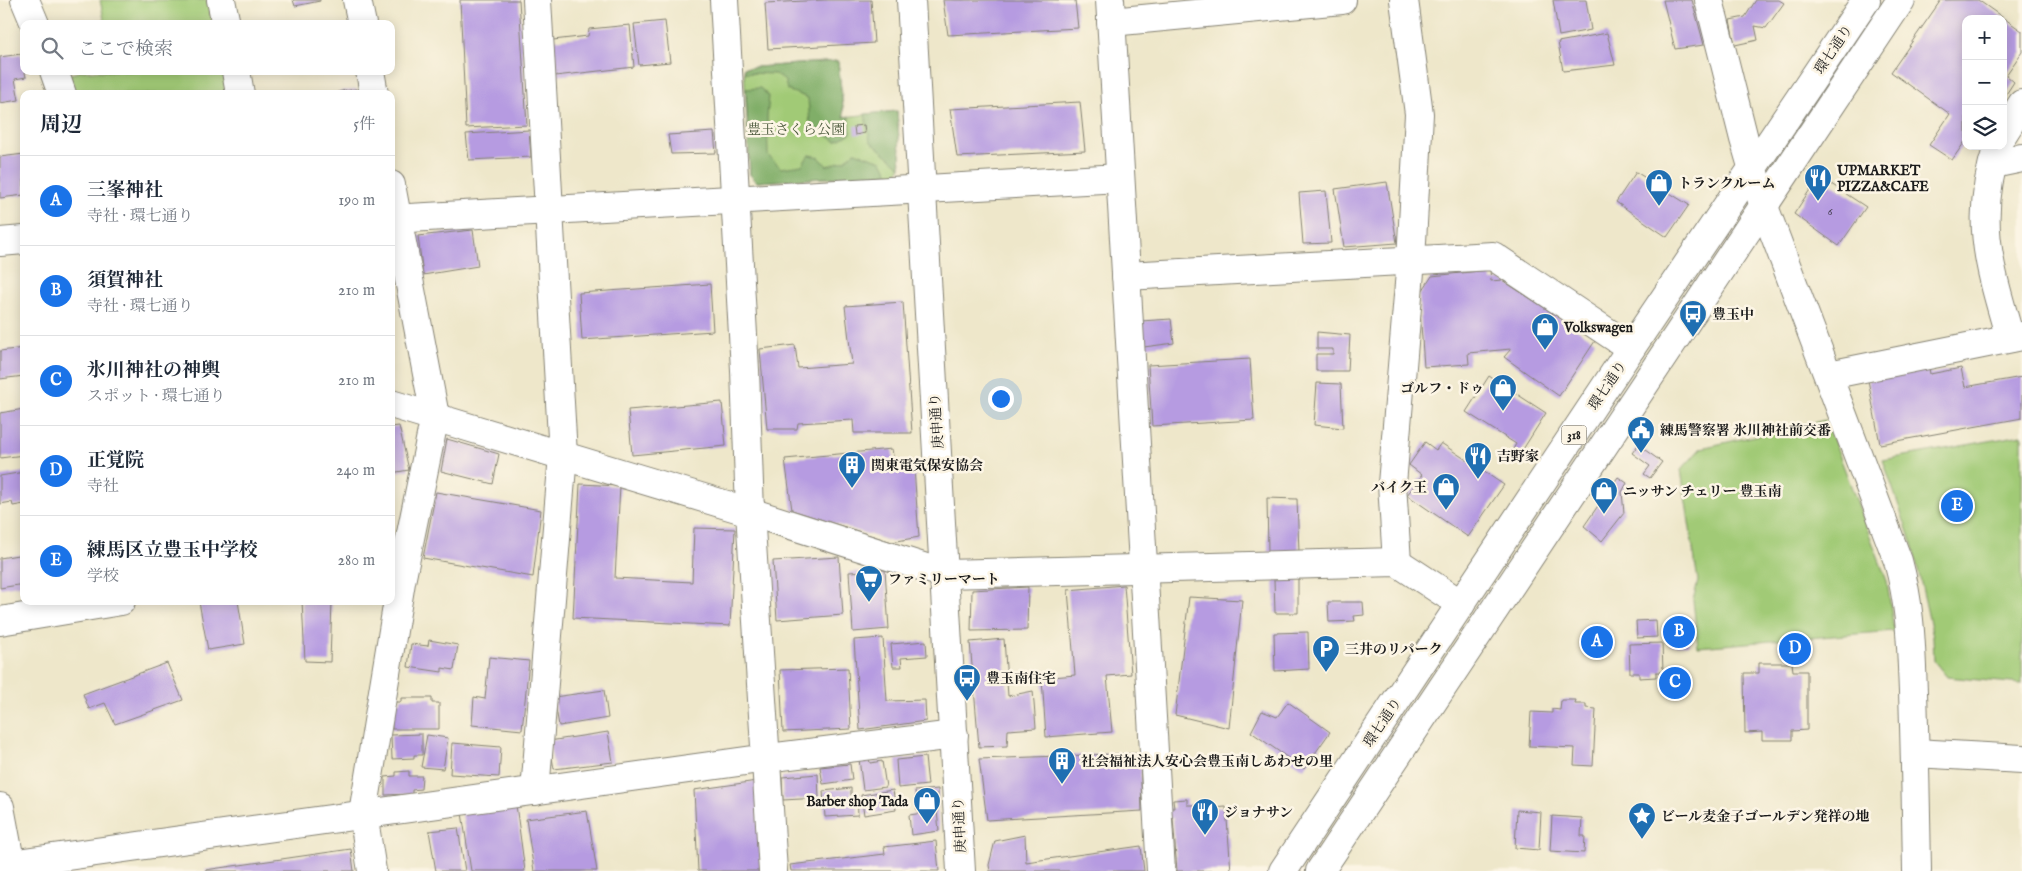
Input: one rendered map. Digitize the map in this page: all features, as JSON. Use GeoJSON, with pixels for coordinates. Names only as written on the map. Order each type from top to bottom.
{"type":"FeatureCollection","features":[{"type":"Feature","properties":{"kind":"street"},"geometry":{"type":"LineString","coordinates":[[26,0],[34,20]]}},
{"type":"Feature","properties":{"kind":"street"},"geometry":{"type":"LineString","coordinates":[[220,0],[225,20]]}},
{"type":"Feature","properties":{"kind":"street"},"geometry":{"type":"LineString","coordinates":[[357,0],[361,20]]}},
{"type":"Feature","properties":{"kind":"street"},"geometry":{"type":"LineString","coordinates":[[535,791],[563,456],[537,0]]}},
{"type":"Feature","properties":{"kind":"street"},"geometry":{"type":"LineString","coordinates":[[724,0],[746,370],[750,512],[773,871]]}},
{"type":"Feature","properties":{"kind":"street","name":"庚申通り"},"geometry":{"type":"LineString","coordinates":[[911,0],[961,871]]}},
{"type":"Feature","properties":{"kind":"street"},"geometry":{"type":"LineString","coordinates":[[1161,871],[1111,11],[1342,0]]}},
{"type":"Feature","properties":{"kind":"street"},"geometry":{"type":"LineString","coordinates":[[1397,562],[1392,484],[1411,260],[1419,114],[1404,0]]}},
{"type":"Feature","properties":{"kind":"street"},"geometry":{"type":"LineString","coordinates":[[1710,0],[1752,170],[1763,204],[1898,561],[1906,590],[1910,621],[1915,753],[1916,871]]}},
{"type":"Feature","properties":{"kind":"street","name":"環七通り"},"geometry":{"type":"LineString","coordinates":[[1283,871],[1631,348],[1866,0]]}},
{"type":"Feature","properties":{"kind":"street","name":"環七通り"},"geometry":{"type":"LineString","coordinates":[[1320,871],[1763,204],[1901,0]]}},
{"type":"Feature","properties":{"kind":"street"},"geometry":{"type":"LineString","coordinates":[[55,75],[61,90]]}},
{"type":"Feature","properties":{"kind":"street"},"geometry":{"type":"LineString","coordinates":[[237,75],[239,90]]}},
{"type":"Feature","properties":{"kind":"street"},"geometry":{"type":"LineString","coordinates":[[371,75],[373,90]]}},
{"type":"Feature","properties":{"kind":"street"},"geometry":{"type":"LineString","coordinates":[[2007,128],[2022,104]]}},
{"type":"Feature","properties":{"kind":"street"},"geometry":{"type":"LineString","coordinates":[[1829,375],[2016,337],[1994,283],[1985,230],[1986,195],[1995,155],[2022,158]]}},
{"type":"Feature","properties":{"kind":"street"},"geometry":{"type":"LineString","coordinates":[[395,219],[921,189],[940,190],[1120,178]]}},
{"type":"Feature","properties":{"kind":"street"},"geometry":{"type":"LineString","coordinates":[[395,224],[435,416],[396,581]]}},
{"type":"Feature","properties":{"kind":"street"},"geometry":{"type":"LineString","coordinates":[[0,242],[20,240]]}},
{"type":"Feature","properties":{"kind":"street"},"geometry":{"type":"LineString","coordinates":[[1126,276],[1493,256],[1631,348]]}},
{"type":"Feature","properties":{"kind":"street"},"geometry":{"type":"LineString","coordinates":[[395,405],[750,512],[945,574],[1144,567],[1397,562],[1460,604]]}},
{"type":"Feature","properties":{"kind":"street"},"geometry":{"type":"LineString","coordinates":[[0,621],[97,605]]}},
{"type":"Feature","properties":{"kind":"street"},"geometry":{"type":"LineString","coordinates":[[372,871],[363,813],[393,605]]}},
{"type":"Feature","properties":{"kind":"street"},"geometry":{"type":"LineString","coordinates":[[0,808],[11,867],[363,813],[766,758],[954,735]]}},
{"type":"Feature","properties":{"kind":"street"},"geometry":{"type":"LineString","coordinates":[[1915,753],[2022,759]]}},
{"type":"Feature","properties":{"kind":"green space"},"geometry":{"type":"Polygon","coordinates":[[[100,0],[207,0],[212,20],[104,20],[100,0]]]}},
{"type":"Feature","properties":{"kind":"green space","name":"豊玉さくら公園"},"geometry":{"type":"Polygon","coordinates":[[[838,61],[844,117],[897,111],[901,167],[896,174],[757,182],[750,175],[744,68],[838,61]]]}},
{"type":"Feature","properties":{"kind":"green space"},"geometry":{"type":"Polygon","coordinates":[[[838,61],[844,117],[849,116],[851,133],[836,141],[810,125],[808,98],[787,90],[785,81],[775,74],[745,73],[744,68],[838,61]]]}},
{"type":"Feature","properties":{"kind":"green space"},"geometry":{"type":"Polygon","coordinates":[[[66,75],[224,75],[227,90],[72,90],[66,75]]]}},
{"type":"Feature","properties":{"kind":"green space"},"geometry":{"type":"Polygon","coordinates":[[[760,88],[769,96],[767,117],[768,155],[781,168],[802,165],[809,155],[819,157],[827,166],[845,160],[855,152],[882,161],[889,174],[757,182],[750,175],[746,89],[760,88]]]}},
{"type":"Feature","properties":{"kind":"green space"},"geometry":{"type":"Polygon","coordinates":[[[897,111],[901,167],[870,141],[865,114],[897,111]]]}},
{"type":"Feature","properties":{"kind":"green space"},"geometry":{"type":"Polygon","coordinates":[[[1826,420],[1887,581],[1894,631],[1698,647],[1693,600],[1698,581],[1681,470],[1701,448],[1826,420]]]}},
{"type":"Feature","properties":{"kind":"green space"},"geometry":{"type":"Polygon","coordinates":[[[2022,435],[2022,684],[1947,677],[1934,661],[1933,637],[1913,547],[1883,460],[2022,435]]]}},
{"type":"Feature","properties":{"kind":"building"},"geometry":{"type":"Polygon","coordinates":[[[293,0],[320,0],[320,1],[295,6],[293,0]]]}},
{"type":"Feature","properties":{"kind":"building"},"geometry":{"type":"Polygon","coordinates":[[[460,0],[519,0],[527,125],[466,128],[460,0]]]}},
{"type":"Feature","properties":{"kind":"building"},"geometry":{"type":"Polygon","coordinates":[[[871,0],[874,43],[768,49],[765,3],[871,0]]]}},
{"type":"Feature","properties":{"kind":"building"},"geometry":{"type":"Polygon","coordinates":[[[943,0],[1075,0],[1078,28],[948,35],[943,0]]]}},
{"type":"Feature","properties":{"kind":"building"},"geometry":{"type":"Polygon","coordinates":[[[1553,0],[1586,0],[1591,30],[1559,36],[1553,0]]]}},
{"type":"Feature","properties":{"kind":"building"},"geometry":{"type":"Polygon","coordinates":[[[1663,0],[1692,0],[1704,45],[1675,49],[1663,0]]]}},
{"type":"Feature","properties":{"kind":"building"},"geometry":{"type":"Polygon","coordinates":[[[1756,0],[1779,0],[1784,3],[1766,28],[1755,26],[1758,40],[1735,45],[1730,20],[1745,17],[1756,0]]]}},
{"type":"Feature","properties":{"kind":"building"},"geometry":{"type":"Polygon","coordinates":[[[1941,0],[1978,0],[1999,15],[1962,15],[1962,146],[1952,160],[1929,145],[1950,114],[1891,72],[1941,0]]]}},
{"type":"Feature","properties":{"kind":"building"},"geometry":{"type":"Polygon","coordinates":[[[2007,20],[2022,31],[2022,52],[2007,74],[2007,20]]]}},
{"type":"Feature","properties":{"kind":"building"},"geometry":{"type":"Polygon","coordinates":[[[665,21],[670,62],[639,65],[634,24],[665,21]]]}},
{"type":"Feature","properties":{"kind":"building"},"geometry":{"type":"Polygon","coordinates":[[[630,25],[634,67],[555,76],[553,40],[588,36],[589,29],[630,25]]]}},
{"type":"Feature","properties":{"kind":"building"},"geometry":{"type":"Polygon","coordinates":[[[1607,33],[1615,65],[1563,71],[1558,42],[1607,33]]]}},
{"type":"Feature","properties":{"kind":"building"},"geometry":{"type":"Polygon","coordinates":[[[20,54],[20,75],[26,75],[26,77],[15,79],[19,100],[0,103],[0,57],[20,54]]]}},
{"type":"Feature","properties":{"kind":"building"},"geometry":{"type":"Polygon","coordinates":[[[2007,76],[2014,82],[2007,93],[2007,76]]]}},
{"type":"Feature","properties":{"kind":"building"},"geometry":{"type":"Polygon","coordinates":[[[1080,102],[1085,151],[957,157],[950,109],[1080,102]]]}},
{"type":"Feature","properties":{"kind":"building"},"geometry":{"type":"Polygon","coordinates":[[[864,125],[865,133],[855,135],[854,126],[864,125]]]}},
{"type":"Feature","properties":{"kind":"building"},"geometry":{"type":"Polygon","coordinates":[[[529,130],[531,157],[469,160],[466,134],[529,130]]]}},
{"type":"Feature","properties":{"kind":"building"},"geometry":{"type":"Polygon","coordinates":[[[714,132],[716,153],[671,154],[668,135],[714,132]]]}},
{"type":"Feature","properties":{"kind":"building"},"geometry":{"type":"Polygon","coordinates":[[[20,154],[20,196],[0,198],[0,157],[20,154]]]}},
{"type":"Feature","properties":{"kind":"building"},"geometry":{"type":"Polygon","coordinates":[[[1636,172],[1689,205],[1667,237],[1616,202],[1636,172]]]}},
{"type":"Feature","properties":{"kind":"building"},"geometry":{"type":"Polygon","coordinates":[[[1819,176],[1866,207],[1839,246],[1794,214],[1819,176]]]}},
{"type":"Feature","properties":{"kind":"building"},"geometry":{"type":"Polygon","coordinates":[[[1387,182],[1397,243],[1344,247],[1335,189],[1387,182]]]}},
{"type":"Feature","properties":{"kind":"building"},"geometry":{"type":"Polygon","coordinates":[[[1326,191],[1331,243],[1303,244],[1299,193],[1326,191]]]}},
{"type":"Feature","properties":{"kind":"building"},"geometry":{"type":"Polygon","coordinates":[[[473,230],[478,266],[423,275],[418,236],[473,230]]]}},
{"type":"Feature","properties":{"kind":"building"},"geometry":{"type":"Polygon","coordinates":[[[1490,270],[1491,281],[1502,280],[1595,341],[1559,396],[1504,357],[1511,349],[1468,353],[1469,364],[1424,367],[1419,296],[1432,276],[1490,270]]]}},
{"type":"Feature","properties":{"kind":"building"},"geometry":{"type":"Polygon","coordinates":[[[710,284],[713,331],[582,340],[579,293],[710,284]]]}},
{"type":"Feature","properties":{"kind":"building"},"geometry":{"type":"Polygon","coordinates":[[[903,302],[912,433],[854,433],[853,420],[798,423],[797,429],[767,429],[760,349],[795,345],[798,368],[852,364],[845,306],[903,302]]]}},
{"type":"Feature","properties":{"kind":"building"},"geometry":{"type":"Polygon","coordinates":[[[1171,319],[1174,343],[1144,347],[1141,321],[1171,319]]]}},
{"type":"Feature","properties":{"kind":"building"},"geometry":{"type":"Polygon","coordinates":[[[1317,332],[1350,335],[1348,371],[1316,371],[1316,354],[1333,354],[1333,349],[1317,349],[1317,332]]]}},
{"type":"Feature","properties":{"kind":"building"},"geometry":{"type":"Polygon","coordinates":[[[20,348],[20,376],[0,379],[0,351],[20,348]]]}},
{"type":"Feature","properties":{"kind":"building"},"geometry":{"type":"Polygon","coordinates":[[[1250,359],[1254,420],[1152,426],[1148,365],[1250,359]]]}},
{"type":"Feature","properties":{"kind":"building"},"geometry":{"type":"Polygon","coordinates":[[[1929,368],[1930,374],[1961,368],[1965,387],[2022,377],[2022,418],[1880,444],[1868,380],[1929,368]]]}},
{"type":"Feature","properties":{"kind":"building"},"geometry":{"type":"Polygon","coordinates":[[[1489,376],[1546,413],[1520,454],[1513,449],[1516,444],[1466,412],[1489,376]]]}},
{"type":"Feature","properties":{"kind":"building"},"geometry":{"type":"Polygon","coordinates":[[[1317,383],[1341,384],[1343,428],[1314,425],[1317,383]]]}},
{"type":"Feature","properties":{"kind":"building"},"geometry":{"type":"Polygon","coordinates":[[[722,402],[726,446],[632,455],[628,410],[722,402]]]}},
{"type":"Feature","properties":{"kind":"building"},"geometry":{"type":"Polygon","coordinates":[[[20,410],[20,456],[0,458],[0,413],[20,410]]]}},
{"type":"Feature","properties":{"kind":"building"},"geometry":{"type":"Polygon","coordinates":[[[395,426],[399,426],[409,470],[395,472],[395,426]]]}},
{"type":"Feature","properties":{"kind":"building"},"geometry":{"type":"Polygon","coordinates":[[[447,439],[499,454],[493,484],[441,471],[447,439]]]}},
{"type":"Feature","properties":{"kind":"building"},"geometry":{"type":"Polygon","coordinates":[[[1425,442],[1436,450],[1441,443],[1504,485],[1468,537],[1407,495],[1422,475],[1409,465],[1425,442]]]}},
{"type":"Feature","properties":{"kind":"building"},"geometry":{"type":"Polygon","coordinates":[[[1638,445],[1662,462],[1650,478],[1644,474],[1650,466],[1632,453],[1638,445]]]}},
{"type":"Feature","properties":{"kind":"building","name":"関東電気保安協会"},"geometry":{"type":"Polygon","coordinates":[[[892,449],[895,468],[914,468],[919,537],[892,542],[792,510],[785,459],[892,449]]]}},
{"type":"Feature","properties":{"kind":"building"},"geometry":{"type":"Polygon","coordinates":[[[20,473],[20,505],[13,506],[12,502],[0,504],[0,476],[20,473]]]}},
{"type":"Feature","properties":{"kind":"building"},"geometry":{"type":"Polygon","coordinates":[[[1618,477],[1627,483],[1622,492],[1624,513],[1602,541],[1584,526],[1618,477]]]}},
{"type":"Feature","properties":{"kind":"building"},"geometry":{"type":"Polygon","coordinates":[[[580,484],[620,486],[615,578],[692,582],[694,528],[735,529],[730,626],[573,618],[580,484]]]}},
{"type":"Feature","properties":{"kind":"building"},"geometry":{"type":"Polygon","coordinates":[[[436,492],[541,510],[533,577],[423,558],[436,492]]]}},
{"type":"Feature","properties":{"kind":"building"},"geometry":{"type":"Polygon","coordinates":[[[1267,498],[1297,499],[1299,552],[1268,552],[1267,498]]]}},
{"type":"Feature","properties":{"kind":"building"},"geometry":{"type":"Polygon","coordinates":[[[20,555],[20,585],[0,588],[0,558],[20,555]]]}},
{"type":"Feature","properties":{"kind":"building"},"geometry":{"type":"Polygon","coordinates":[[[839,557],[843,615],[777,620],[773,561],[839,557]]]}},
{"type":"Feature","properties":{"kind":"building"},"geometry":{"type":"Polygon","coordinates":[[[885,570],[889,629],[853,632],[849,572],[885,570]]]}},
{"type":"Feature","properties":{"kind":"building"},"geometry":{"type":"Polygon","coordinates":[[[1298,578],[1298,613],[1275,613],[1274,579],[1298,578]]]}},
{"type":"Feature","properties":{"kind":"building"},"geometry":{"type":"Polygon","coordinates":[[[1124,585],[1131,674],[1107,676],[1112,732],[1046,737],[1042,678],[1075,675],[1068,590],[1124,585]]]}},
{"type":"Feature","properties":{"kind":"building"},"geometry":{"type":"Polygon","coordinates":[[[1028,587],[1027,630],[971,631],[972,590],[1028,587]]]}},
{"type":"Feature","properties":{"kind":"building"},"geometry":{"type":"Polygon","coordinates":[[[1189,597],[1242,600],[1229,728],[1175,715],[1189,597]]]}},
{"type":"Feature","properties":{"kind":"building"},"geometry":{"type":"Polygon","coordinates":[[[1328,602],[1363,602],[1364,615],[1354,616],[1355,621],[1329,622],[1328,602]]]}},
{"type":"Feature","properties":{"kind":"building"},"geometry":{"type":"Polygon","coordinates":[[[200,605],[239,605],[245,644],[208,650],[200,605]]]}},
{"type":"Feature","properties":{"kind":"building"},"geometry":{"type":"Polygon","coordinates":[[[302,605],[332,605],[330,662],[305,661],[302,605]]]}},
{"type":"Feature","properties":{"kind":"building"},"geometry":{"type":"Polygon","coordinates":[[[1656,620],[1657,637],[1637,638],[1636,621],[1656,620]]]}},
{"type":"Feature","properties":{"kind":"building"},"geometry":{"type":"Polygon","coordinates":[[[1668,622],[1691,623],[1691,641],[1688,641],[1689,645],[1670,645],[1670,640],[1668,640],[1668,622]]]}},
{"type":"Feature","properties":{"kind":"building"},"geometry":{"type":"Polygon","coordinates":[[[1308,632],[1309,669],[1275,671],[1274,633],[1308,632]]]}},
{"type":"Feature","properties":{"kind":"building"},"geometry":{"type":"Polygon","coordinates":[[[883,638],[887,701],[925,700],[926,721],[860,730],[854,640],[883,638]]]}},
{"type":"Feature","properties":{"kind":"building"},"geometry":{"type":"Polygon","coordinates":[[[1004,639],[1008,696],[1033,691],[1036,728],[1008,730],[1007,746],[979,747],[970,642],[1004,639]]]}},
{"type":"Feature","properties":{"kind":"building"},"geometry":{"type":"Polygon","coordinates":[[[429,640],[458,645],[454,670],[442,668],[442,672],[408,667],[411,644],[428,646],[429,640]]]}},
{"type":"Feature","properties":{"kind":"building"},"geometry":{"type":"Polygon","coordinates":[[[926,641],[927,656],[901,658],[902,667],[893,667],[891,644],[926,641]]]}},
{"type":"Feature","properties":{"kind":"building"},"geometry":{"type":"Polygon","coordinates":[[[1662,643],[1663,672],[1656,672],[1656,677],[1639,678],[1639,673],[1630,673],[1629,644],[1662,643]]]}},
{"type":"Feature","properties":{"kind":"building"},"geometry":{"type":"Polygon","coordinates":[[[489,657],[529,661],[522,730],[472,725],[474,697],[485,699],[489,657]]]}},
{"type":"Feature","properties":{"kind":"building"},"geometry":{"type":"Polygon","coordinates":[[[167,663],[183,700],[115,724],[105,703],[89,709],[83,694],[167,663]]]}},
{"type":"Feature","properties":{"kind":"building"},"geometry":{"type":"Polygon","coordinates":[[[1759,663],[1792,663],[1793,671],[1807,671],[1807,730],[1792,731],[1792,740],[1762,740],[1762,732],[1745,733],[1744,673],[1759,673],[1759,663]]]}},
{"type":"Feature","properties":{"kind":"building"},"geometry":{"type":"Polygon","coordinates":[[[848,668],[851,729],[783,732],[780,670],[848,668]]]}},
{"type":"Feature","properties":{"kind":"building"},"geometry":{"type":"Polygon","coordinates":[[[604,690],[608,718],[559,726],[554,697],[604,690]]]}},
{"type":"Feature","properties":{"kind":"building"},"geometry":{"type":"Polygon","coordinates":[[[401,698],[432,698],[432,703],[439,703],[439,729],[392,729],[392,702],[401,702],[401,698]]]}},
{"type":"Feature","properties":{"kind":"building"},"geometry":{"type":"Polygon","coordinates":[[[1561,700],[1576,700],[1575,704],[1586,704],[1586,708],[1596,709],[1593,766],[1574,765],[1575,748],[1529,746],[1531,712],[1552,713],[1552,709],[1560,710],[1561,700]]]}},
{"type":"Feature","properties":{"kind":"building"},"geometry":{"type":"Polygon","coordinates":[[[1288,702],[1330,732],[1304,769],[1251,732],[1262,711],[1277,717],[1288,702]]]}},
{"type":"Feature","properties":{"kind":"building"},"geometry":{"type":"Polygon","coordinates":[[[608,732],[613,762],[554,769],[549,741],[608,732]]]}},
{"type":"Feature","properties":{"kind":"building"},"geometry":{"type":"Polygon","coordinates":[[[422,734],[422,755],[414,755],[414,758],[392,759],[391,735],[422,734]]]}},
{"type":"Feature","properties":{"kind":"building"},"geometry":{"type":"Polygon","coordinates":[[[427,735],[448,738],[443,769],[421,767],[427,735]]]}},
{"type":"Feature","properties":{"kind":"building"},"geometry":{"type":"Polygon","coordinates":[[[452,743],[501,747],[499,777],[450,774],[452,743]]]}},
{"type":"Feature","properties":{"kind":"building","name":"社会福祉法人安心会豊玉南しあわせの里"},"geometry":{"type":"Polygon","coordinates":[[[1140,753],[1142,811],[987,820],[979,759],[1140,753]]]}},
{"type":"Feature","properties":{"kind":"building"},"geometry":{"type":"Polygon","coordinates":[[[925,757],[928,785],[898,788],[896,760],[925,757]]]}},
{"type":"Feature","properties":{"kind":"building"},"geometry":{"type":"Polygon","coordinates":[[[869,758],[870,763],[882,761],[886,787],[863,790],[859,759],[869,758]]]}},
{"type":"Feature","properties":{"kind":"building"},"geometry":{"type":"Polygon","coordinates":[[[850,764],[852,780],[823,784],[820,767],[850,764]]]}},
{"type":"Feature","properties":{"kind":"building"},"geometry":{"type":"Polygon","coordinates":[[[409,771],[409,776],[422,776],[421,789],[412,790],[412,794],[385,795],[385,777],[396,776],[396,772],[409,771]]]}},
{"type":"Feature","properties":{"kind":"building"},"geometry":{"type":"Polygon","coordinates":[[[818,774],[819,798],[783,800],[782,777],[818,774]]]}},
{"type":"Feature","properties":{"kind":"building"},"geometry":{"type":"Polygon","coordinates":[[[757,781],[761,871],[698,871],[694,790],[757,781]]]}},
{"type":"Feature","properties":{"kind":"building"},"geometry":{"type":"Polygon","coordinates":[[[851,788],[851,795],[857,795],[858,815],[825,817],[823,791],[851,788]]]}},
{"type":"Feature","properties":{"kind":"building"},"geometry":{"type":"Polygon","coordinates":[[[938,789],[938,808],[917,810],[915,791],[938,789]]]}},
{"type":"Feature","properties":{"kind":"building"},"geometry":{"type":"Polygon","coordinates":[[[893,790],[896,810],[864,815],[861,795],[893,790]]]}},
{"type":"Feature","properties":{"kind":"building"},"geometry":{"type":"Polygon","coordinates":[[[1187,799],[1187,805],[1200,805],[1201,809],[1226,807],[1231,871],[1177,871],[1173,818],[1168,819],[1167,808],[1174,808],[1173,800],[1187,799]]]}},
{"type":"Feature","properties":{"kind":"building"},"geometry":{"type":"Polygon","coordinates":[[[516,805],[525,871],[471,871],[462,813],[516,805]]]}},
{"type":"Feature","properties":{"kind":"building"},"geometry":{"type":"Polygon","coordinates":[[[1517,810],[1541,812],[1539,850],[1515,848],[1517,810]]]}},
{"type":"Feature","properties":{"kind":"building"},"geometry":{"type":"Polygon","coordinates":[[[587,811],[597,871],[534,871],[526,819],[587,811]]]}},
{"type":"Feature","properties":{"kind":"building"},"geometry":{"type":"Polygon","coordinates":[[[937,811],[939,831],[911,835],[909,815],[937,811]]]}},
{"type":"Feature","properties":{"kind":"building"},"geometry":{"type":"Polygon","coordinates":[[[1552,816],[1582,818],[1581,836],[1585,836],[1584,853],[1550,851],[1552,816]]]}},
{"type":"Feature","properties":{"kind":"building"},"geometry":{"type":"Polygon","coordinates":[[[458,828],[465,871],[436,871],[429,831],[458,828]]]}},
{"type":"Feature","properties":{"kind":"building"},"geometry":{"type":"Polygon","coordinates":[[[1025,835],[1026,862],[1141,846],[1144,871],[990,871],[989,865],[995,841],[1025,835]]]}},
{"type":"Feature","properties":{"kind":"building"},"geometry":{"type":"Polygon","coordinates":[[[936,841],[939,871],[791,871],[790,865],[885,854],[884,847],[936,841]]]}},
{"type":"Feature","properties":{"kind":"building"},"geometry":{"type":"Polygon","coordinates":[[[351,849],[354,871],[205,871],[205,870],[351,849]]]}},
{"type":"Feature","properties":{"kind":"place","name":"UPMARKET PIZZA&CAFE"},"geometry":{"type":"Point","coordinates":[1818,202]}},
{"type":"Feature","properties":{"kind":"place","name":"トランクルーム"},"geometry":{"type":"Point","coordinates":[1659,207]}},
{"type":"Feature","properties":{"kind":"place","name":"豊玉中"},"geometry":{"type":"Point","coordinates":[1693,338]}},
{"type":"Feature","properties":{"kind":"place","name":"Volkswagen"},"geometry":{"type":"Point","coordinates":[1545,351]}},
{"type":"Feature","properties":{"kind":"place","name":"ゴルフ・ドゥ"},"geometry":{"type":"Point","coordinates":[1503,412]}},
{"type":"Feature","properties":{"kind":"place","name":"練馬警察署 氷川神社前交番"},"geometry":{"type":"Point","coordinates":[1641,454]}},
{"type":"Feature","properties":{"kind":"place","name":"吉野家"},"geometry":{"type":"Point","coordinates":[1478,480]}},
{"type":"Feature","properties":{"kind":"place","name":"関東電気保安協会"},"geometry":{"type":"Point","coordinates":[852,489]}},
{"type":"Feature","properties":{"kind":"place","name":"練馬区立豊玉中学校"},"geometry":{"type":"Point","coordinates":[1957,506]}},
{"type":"Feature","properties":{"kind":"place","name":"バイク王"},"geometry":{"type":"Point","coordinates":[1446,511]}},
{"type":"Feature","properties":{"kind":"place","name":"ニッサン チェリー 豊玉南"},"geometry":{"type":"Point","coordinates":[1604,515]}},
{"type":"Feature","properties":{"kind":"place","name":"ファミリーマート"},"geometry":{"type":"Point","coordinates":[869,603]}},
{"type":"Feature","properties":{"kind":"place","name":"須賀神社"},"geometry":{"type":"Point","coordinates":[1679,632]}},
{"type":"Feature","properties":{"kind":"place","name":"三峯神社"},"geometry":{"type":"Point","coordinates":[1597,642]}},
{"type":"Feature","properties":{"kind":"place","name":"正覚院"},"geometry":{"type":"Point","coordinates":[1795,649]}},
{"type":"Feature","properties":{"kind":"place","name":"三井のリパーク"},"geometry":{"type":"Point","coordinates":[1326,673]}},
{"type":"Feature","properties":{"kind":"place","name":"氷川神社の神輿"},"geometry":{"type":"Point","coordinates":[1675,683]}},
{"type":"Feature","properties":{"kind":"place","name":"豊玉南住宅"},"geometry":{"type":"Point","coordinates":[967,702]}},
{"type":"Feature","properties":{"kind":"place","name":"社会福祉法人安心会豊玉南しあわせの里"},"geometry":{"type":"Point","coordinates":[1062,785]}},
{"type":"Feature","properties":{"kind":"place","name":"Barber shop Tada"},"geometry":{"type":"Point","coordinates":[927,825]}},
{"type":"Feature","properties":{"kind":"place","name":"ジョナサン"},"geometry":{"type":"Point","coordinates":[1205,836]}},
{"type":"Feature","properties":{"kind":"place","name":"ビール麦金子ゴールデン発祥の地"},"geometry":{"type":"Point","coordinates":[1642,840]}}]}
